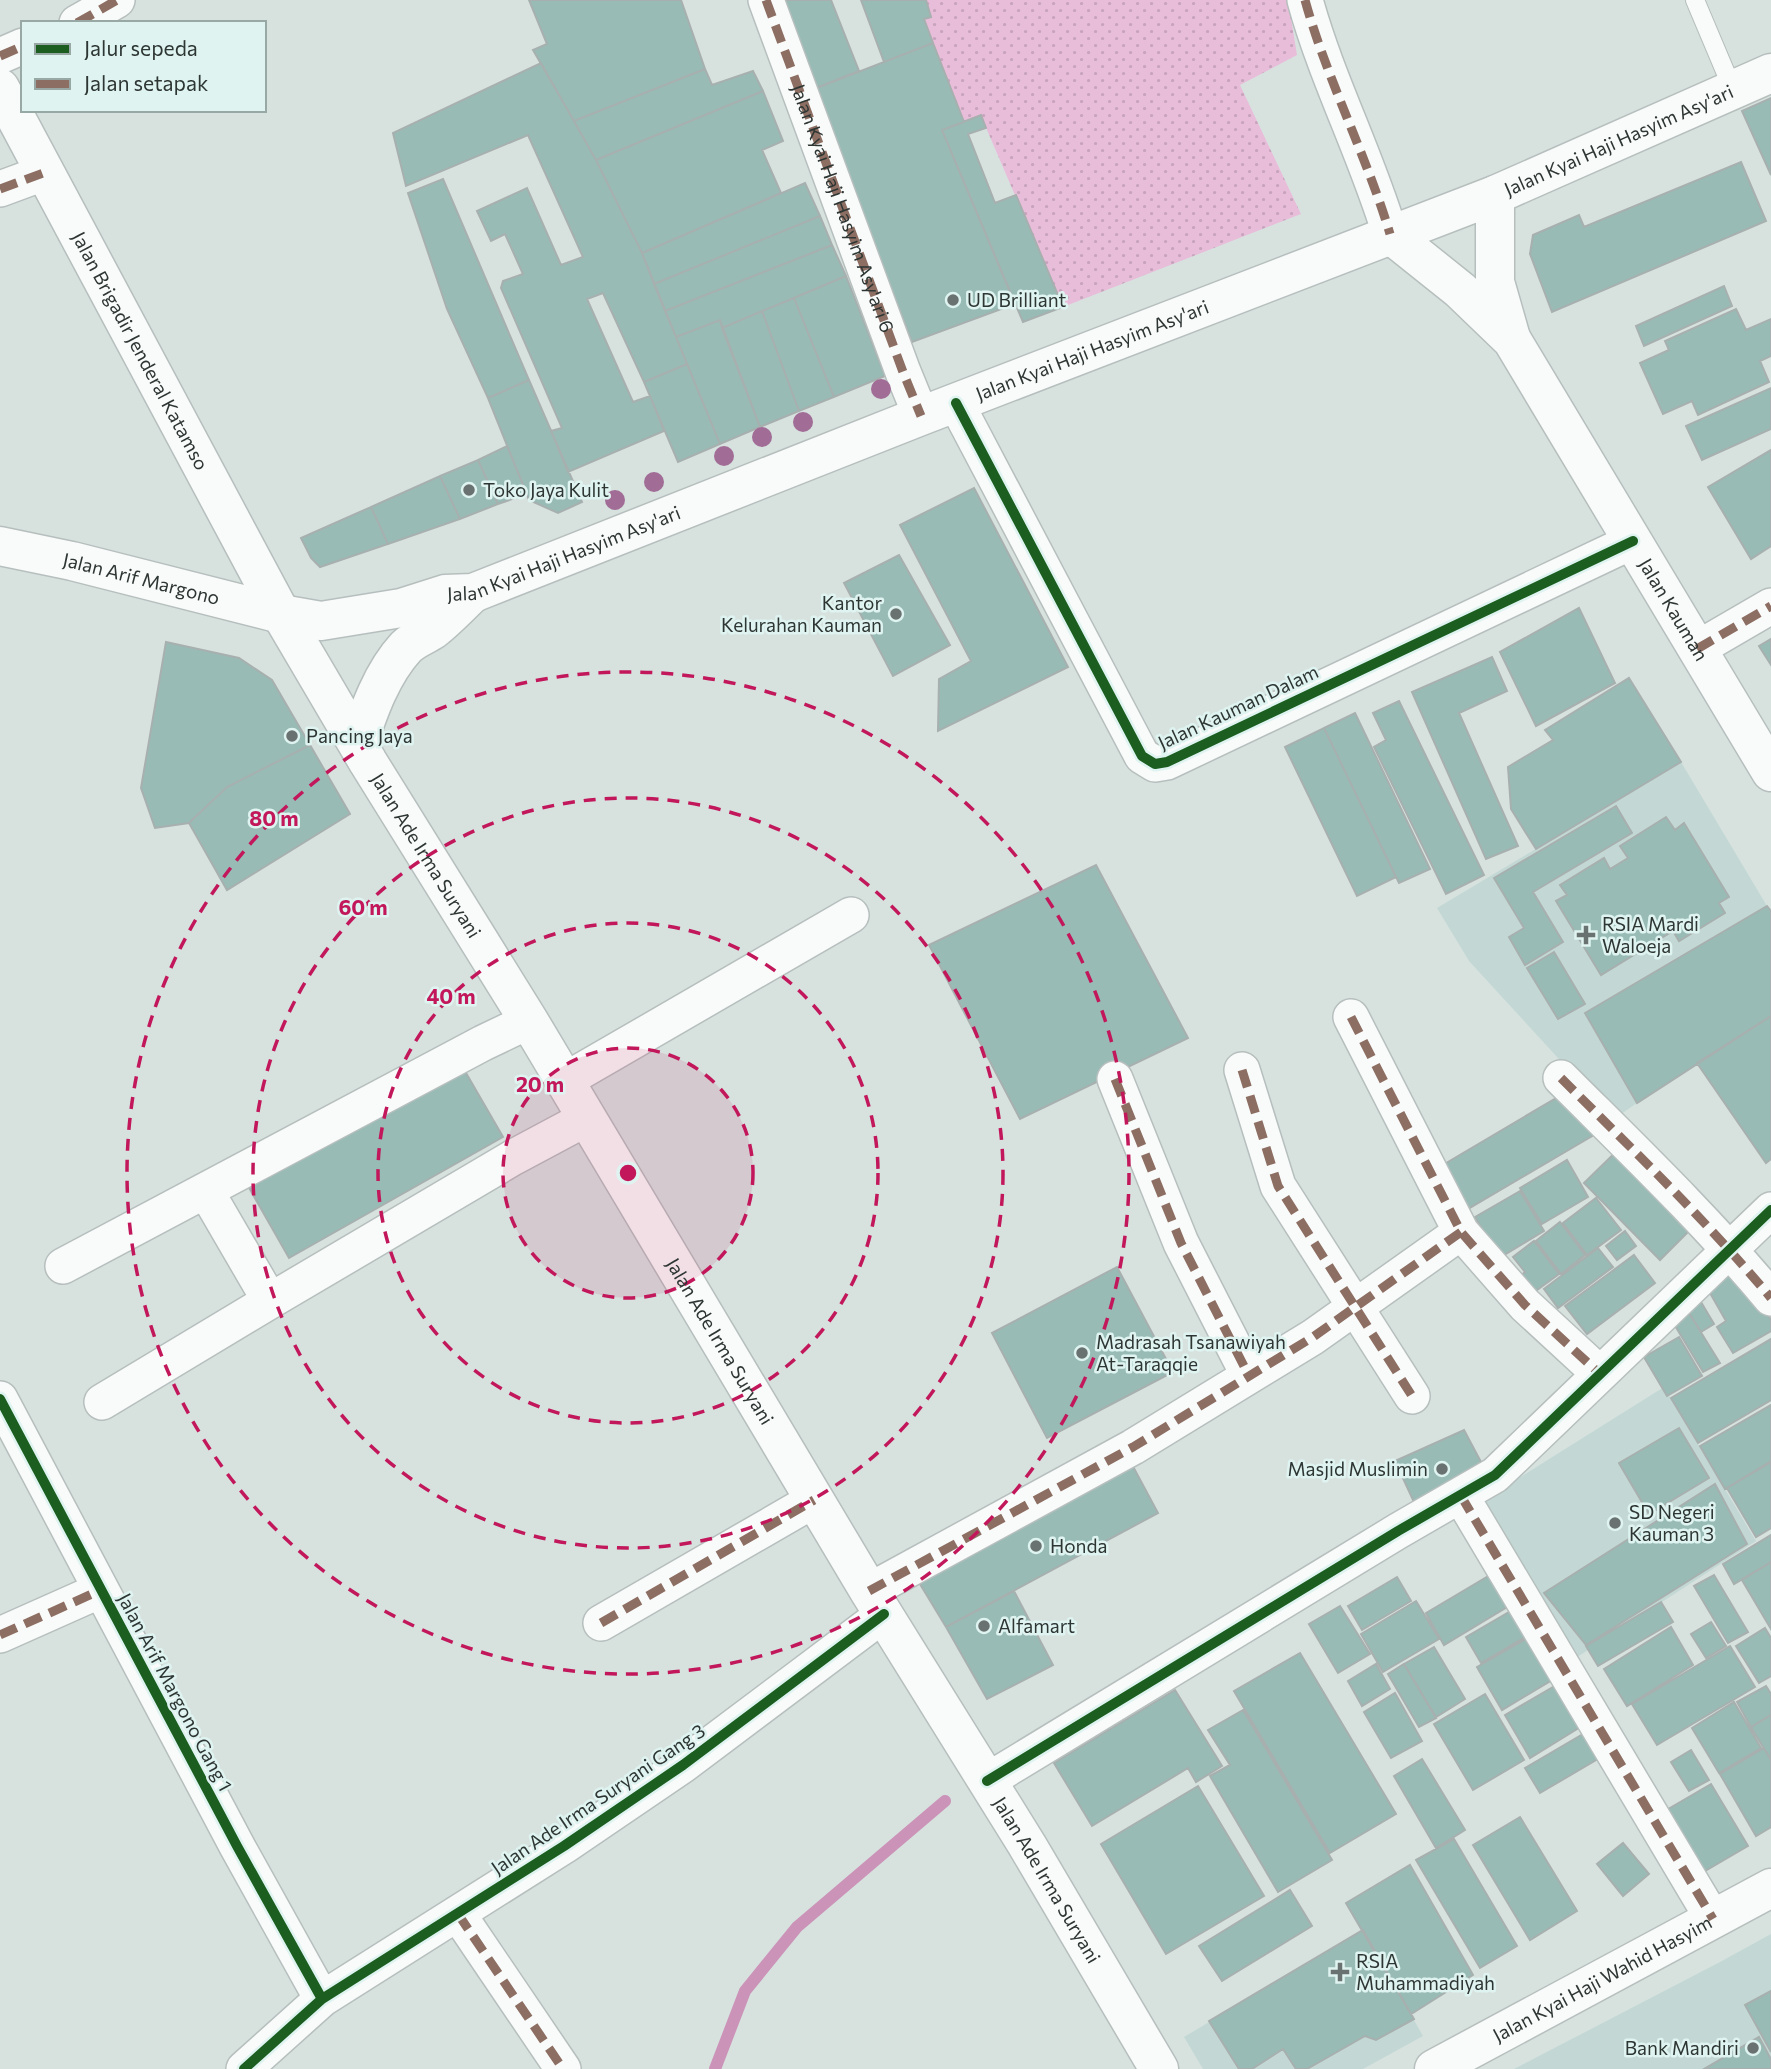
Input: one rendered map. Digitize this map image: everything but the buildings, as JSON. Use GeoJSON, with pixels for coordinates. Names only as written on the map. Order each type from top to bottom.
{"type":"FeatureCollection","features":[{"type":"Feature","properties":{"kind":"main road","name":"Jalan Kyai Haji Hasyim Asy'ari"},"geometry":{"type":"LineString","coordinates":[[281,614],[321,621],[401,608],[444,594],[473,593],[1494,195],[1771,73]]}},
{"type":"Feature","properties":{"kind":"main road","name":"Jalan Brigadir Jenderal Katamso"},"geometry":{"type":"LineString","coordinates":[[0,88],[281,614]]}},
{"type":"Feature","properties":{"kind":"main road","name":"Jalan Kauman"},"geometry":{"type":"LineString","coordinates":[[1494,195],[1495,282],[1512,340],[1771,772]]}},
{"type":"Feature","properties":{"kind":"main road","name":"Jalan Kauman"},"geometry":{"type":"LineString","coordinates":[[1390,234],[1460,290],[1512,340]]}},
{"type":"Feature","properties":{"kind":"main road","name":"Jalan Arif Margono"},"geometry":{"type":"LineString","coordinates":[[0,546],[72,561],[281,614]]}},
{"type":"Feature","properties":{"kind":"main road"},"geometry":{"type":"LineString","coordinates":[[358,743],[385,679],[404,649],[414,639],[431,631],[473,593]]}},
{"type":"Feature","properties":{"kind":"main road","name":"Jalan Ade Irma Suryani"},"geometry":{"type":"LineString","coordinates":[[281,614],[1159,2069]]}},
{"type":"Feature","properties":{"kind":"main road","name":"Jalan Kyai Haji Wahid Hasyim"},"geometry":{"type":"LineString","coordinates":[[1434,2069],[1771,1888]]}},
{"type":"Feature","properties":{"kind":"street"},"geometry":{"type":"LineString","coordinates":[[80,21],[117,0]]}},
{"type":"Feature","properties":{"kind":"street","name":"Jalan Kyai Haji Hasyim Asy'ari 6"},"geometry":{"type":"LineString","coordinates":[[766,0],[903,372],[939,410]]}},
{"type":"Feature","properties":{"kind":"street"},"geometry":{"type":"LineString","coordinates":[[1305,0],[1317,45],[1377,193],[1390,234]]}},
{"type":"Feature","properties":{"kind":"street"},"geometry":{"type":"LineString","coordinates":[[0,55],[21,47]]}},
{"type":"Feature","properties":{"kind":"street"},"geometry":{"type":"LineString","coordinates":[[0,189],[46,172]]}},
{"type":"Feature","properties":{"kind":"street","name":"Jalan Kauman Dalam"},"geometry":{"type":"LineString","coordinates":[[939,410],[1142,756],[1155,764],[1167,762],[1633,541]]}},
{"type":"Feature","properties":{"kind":"street"},"geometry":{"type":"LineString","coordinates":[[1697,649],[1771,606]]}},
{"type":"Feature","properties":{"kind":"street"},"geometry":{"type":"LineString","coordinates":[[564,1081],[851,915]]}},
{"type":"Feature","properties":{"kind":"street"},"geometry":{"type":"LineString","coordinates":[[1351,1017],[1461,1232],[1525,1305],[1600,1374]]}},
{"type":"Feature","properties":{"kind":"street"},"geometry":{"type":"LineString","coordinates":[[63,1266],[471,1049],[529,1021]]}},
{"type":"Feature","properties":{"kind":"street"},"geometry":{"type":"LineString","coordinates":[[1242,1070],[1278,1186],[1412,1396]]}},
{"type":"Feature","properties":{"kind":"street"},"geometry":{"type":"LineString","coordinates":[[1561,1078],[1730,1248],[1771,1298]]}},
{"type":"Feature","properties":{"kind":"street"},"geometry":{"type":"LineString","coordinates":[[1115,1079],[1181,1243],[1249,1376]]}},
{"type":"Feature","properties":{"kind":"street"},"geometry":{"type":"LineString","coordinates":[[102,1402],[514,1157],[587,1118]]}},
{"type":"Feature","properties":{"kind":"street"},"geometry":{"type":"LineString","coordinates":[[206,1191],[270,1301]]}},
{"type":"Feature","properties":{"kind":"street"},"geometry":{"type":"LineString","coordinates":[[987,1781],[1495,1475],[1771,1210]]}},
{"type":"Feature","properties":{"kind":"street","name":"Jalan Ade Irma Suryani Gang 3"},"geometry":{"type":"LineString","coordinates":[[244,2069],[323,1999],[564,1846],[683,1765],[876,1602],[1249,1376],[1355,1308],[1461,1232]]}},
{"type":"Feature","properties":{"kind":"street","name":"Jalan Arif Margono Gang 1"},"geometry":{"type":"LineString","coordinates":[[0,1399],[237,1846],[323,1999]]}},
{"type":"Feature","properties":{"kind":"street"},"geometry":{"type":"LineString","coordinates":[[1461,1496],[1713,1919]]}},
{"type":"Feature","properties":{"kind":"street"},"geometry":{"type":"LineString","coordinates":[[601,1623],[814,1500]]}},
{"type":"Feature","properties":{"kind":"street"},"geometry":{"type":"LineString","coordinates":[[0,1635],[101,1590]]}},
{"type":"Feature","properties":{"kind":"street"},"geometry":{"type":"LineString","coordinates":[[457,1914],[563,2069]]}},
{"type":"Feature","properties":{"kind":"lane"},"geometry":{"type":"LineString","coordinates":[[1695,0],[1733,90]]}},
{"type":"Feature","properties":{"kind":"shaded area"},"geometry":{"type":"Polygon","coordinates":[[[926,0],[1288,0],[1297,55],[1240,85],[1301,214],[1063,307],[981,116],[964,122],[924,19],[931,16],[926,0]]]}},
{"type":"Feature","properties":{"kind":"shaded area","name":"RSIA Mardi Waloeja"},"geometry":{"type":"Polygon","coordinates":[[[1681,762],[1767,906],[1585,1013],[1637,1103],[1614,1119],[1469,961],[1437,908],[1681,762]]]}},
{"type":"Feature","properties":{"kind":"shaded area","name":"SD Negeri Kauman 3"},"geometry":{"type":"Polygon","coordinates":[[[1664,1387],[1756,1541],[1568,1663],[1474,1506],[1664,1387]]]}},
{"type":"Feature","properties":{"kind":"shaded area","name":"RSIA Muhammadiyah"},"geometry":{"type":"Polygon","coordinates":[[[1363,1930],[1423,2036],[1363,2069],[1203,2069],[1184,2037],[1363,1930]]]}},
{"type":"Feature","properties":{"kind":"shaded area"},"geometry":{"type":"Polygon","coordinates":[[[1771,1934],[1771,2069],[1514,2069],[1720,1962],[1771,1934]]]}},
{"type":"Feature","properties":{"kind":"waterway"},"geometry":{"type":"LineString","coordinates":[[715,2069],[745,1991],[797,1927],[945,1801]]}},
{"type":"Feature","properties":{"kind":"marked path"},"geometry":{"type":"LineString","coordinates":[[80,21],[117,0]]}},
{"type":"Feature","properties":{"kind":"marked path"},"geometry":{"type":"LineString","coordinates":[[766,0],[921,416]]}},
{"type":"Feature","properties":{"kind":"marked path"},"geometry":{"type":"LineString","coordinates":[[1305,0],[1324,59],[1370,175],[1390,234]]}},
{"type":"Feature","properties":{"kind":"marked path"},"geometry":{"type":"LineString","coordinates":[[0,56],[21,47]]}},
{"type":"Feature","properties":{"kind":"marked path"},"geometry":{"type":"LineString","coordinates":[[0,189],[46,172]]}},
{"type":"Feature","properties":{"kind":"marked path"},"geometry":{"type":"LineString","coordinates":[[1697,649],[1771,606]]}},
{"type":"Feature","properties":{"kind":"marked path"},"geometry":{"type":"LineString","coordinates":[[1351,1017],[1461,1232],[1525,1305],[1600,1374]]}},
{"type":"Feature","properties":{"kind":"marked path"},"geometry":{"type":"LineString","coordinates":[[1242,1070],[1278,1186],[1412,1396]]}},
{"type":"Feature","properties":{"kind":"marked path"},"geometry":{"type":"LineString","coordinates":[[1561,1078],[1695,1213],[1771,1298]]}},
{"type":"Feature","properties":{"kind":"marked path"},"geometry":{"type":"LineString","coordinates":[[1115,1079],[1181,1243],[1249,1376]]}},
{"type":"Feature","properties":{"kind":"marked path"},"geometry":{"type":"LineString","coordinates":[[869,1591],[1133,1447],[1313,1337],[1461,1232]]}},
{"type":"Feature","properties":{"kind":"marked path"},"geometry":{"type":"LineString","coordinates":[[1461,1496],[1713,1919]]}},
{"type":"Feature","properties":{"kind":"marked path"},"geometry":{"type":"LineString","coordinates":[[601,1623],[814,1500]]}},
{"type":"Feature","properties":{"kind":"marked path"},"geometry":{"type":"LineString","coordinates":[[0,1635],[101,1590]]}},
{"type":"Feature","properties":{"kind":"marked path"},"geometry":{"type":"LineString","coordinates":[[458,1914],[563,2069]]}},
{"type":"Feature","properties":{"kind":"cycle path"},"geometry":{"type":"LineString","coordinates":[[956,403],[1142,756],[1155,764],[1167,762],[1633,541]]}},
{"type":"Feature","properties":{"kind":"cycle path"},"geometry":{"type":"LineString","coordinates":[[987,1781],[1495,1475],[1771,1210]]}},
{"type":"Feature","properties":{"kind":"cycle path"},"geometry":{"type":"LineString","coordinates":[[0,1399],[237,1846],[322,1999]]}},
{"type":"Feature","properties":{"kind":"cycle path"},"geometry":{"type":"LineString","coordinates":[[244,2069],[322,1999],[564,1846],[683,1765],[884,1614]]}},
{"type":"Feature","properties":{"kind":"place","name":"UD Brilliant"},"geometry":{"type":"Point","coordinates":[953,300]}},
{"type":"Feature","properties":{"kind":"place","name":"Toko Jaya Kulit"},"geometry":{"type":"Point","coordinates":[469,490]}},
{"type":"Feature","properties":{"kind":"place","name":"Kantor Kelurahan Kauman"},"geometry":{"type":"Point","coordinates":[896,614]}},
{"type":"Feature","properties":{"kind":"place","name":"Pancing Jaya"},"geometry":{"type":"Point","coordinates":[292,736]}},
{"type":"Feature","properties":{"kind":"place","name":"RSIA Mardi Waloeja"},"geometry":{"type":"Point","coordinates":[1586,935]}},
{"type":"Feature","properties":{"kind":"place","name":"Madrasah Tsanawiyah At-Taraqqie"},"geometry":{"type":"Point","coordinates":[1082,1353]}},
{"type":"Feature","properties":{"kind":"place","name":"Masjid Muslimin"},"geometry":{"type":"Point","coordinates":[1442,1469]}},
{"type":"Feature","properties":{"kind":"place","name":"SD Negeri Kauman 3"},"geometry":{"type":"Point","coordinates":[1615,1523]}},
{"type":"Feature","properties":{"kind":"place","name":"Honda"},"geometry":{"type":"Point","coordinates":[1036,1546]}},
{"type":"Feature","properties":{"kind":"place","name":"Alfamart"},"geometry":{"type":"Point","coordinates":[984,1626]}},
{"type":"Feature","properties":{"kind":"place","name":"RSIA Muhammadiyah"},"geometry":{"type":"Point","coordinates":[1340,1972]}},
{"type":"Feature","properties":{"kind":"place","name":"Bank Mandiri"},"geometry":{"type":"Point","coordinates":[1753,2048]}}]}
